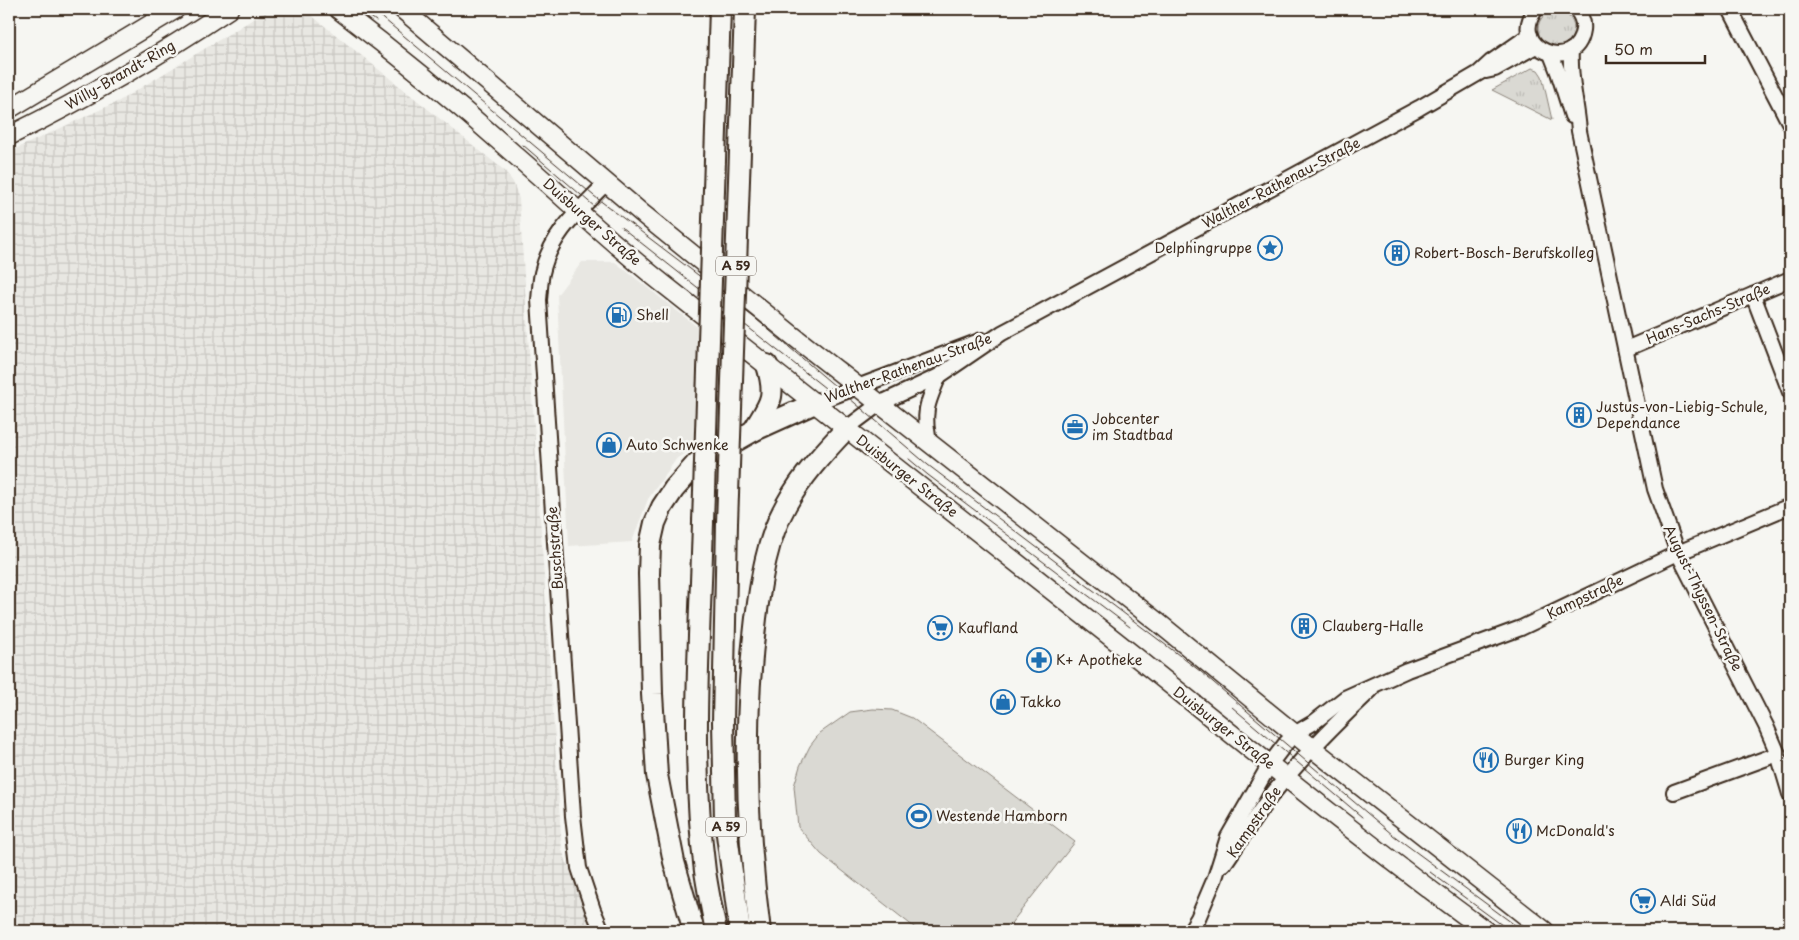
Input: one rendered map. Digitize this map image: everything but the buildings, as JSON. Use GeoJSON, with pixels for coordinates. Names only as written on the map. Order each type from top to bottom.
{"type":"FeatureCollection","features":[{"type":"Feature","properties":{"kind":"highway","name":"A 59"},"geometry":{"type":"LineString","coordinates":[[716,931],[705,871],[699,791],[698,724],[720,9]]}},
{"type":"Feature","properties":{"kind":"highway","name":"A 59"},"geometry":{"type":"LineString","coordinates":[[740,931],[725,820],[723,722],[727,523],[745,9]]}},
{"type":"Feature","properties":{"kind":"highway"},"geometry":{"type":"LineString","coordinates":[[753,431],[771,401],[772,382],[767,365]]}},
{"type":"Feature","properties":{"kind":"highway"},"geometry":{"type":"LineString","coordinates":[[694,931],[674,862],[657,775],[648,574],[650,546],[655,523],[662,507],[680,482],[698,462],[753,431],[815,403]]}},
{"type":"Feature","properties":{"kind":"highway"},"geometry":{"type":"LineString","coordinates":[[760,931],[752,869],[748,786],[748,726],[752,647],[763,570],[773,534],[785,506],[812,467],[847,428]]}},
{"type":"Feature","properties":{"kind":"main road","name":"Willy-Brandt-Ring"},"geometry":{"type":"LineString","coordinates":[[9,109],[176,9]]}},
{"type":"Feature","properties":{"kind":"main road","name":"Willy-Brandt-Ring"},"geometry":{"type":"LineString","coordinates":[[9,136],[126,72],[195,32],[229,9]]}},
{"type":"Feature","properties":{"kind":"main road","name":"Duisburger Straße"},"geometry":{"type":"LineString","coordinates":[[338,9],[379,40],[450,99],[664,285],[1270,764],[1486,931]]}},
{"type":"Feature","properties":{"kind":"main road"},"geometry":{"type":"LineString","coordinates":[[402,9],[606,184],[792,335],[1545,931]]}},
{"type":"Feature","properties":{"kind":"street"},"geometry":{"type":"LineString","coordinates":[[1536,9],[1530,16],[1529,24],[1533,41],[1551,54],[1564,53],[1578,44],[1582,36],[1583,27],[1582,18],[1576,9]]}},
{"type":"Feature","properties":{"kind":"street"},"geometry":{"type":"LineString","coordinates":[[1730,9],[1790,124]]}},
{"type":"Feature","properties":{"kind":"street","name":"Walther-Rathenau-Straße"},"geometry":{"type":"LineString","coordinates":[[847,428],[880,404],[939,376],[1002,333],[1325,160],[1479,72],[1495,69],[1533,41]]}},
{"type":"Feature","properties":{"kind":"street","name":"August-Thyssen-Straße"},"geometry":{"type":"LineString","coordinates":[[1571,50],[1570,70],[1578,109],[1579,131],[1655,489],[1678,553],[1766,726],[1778,754],[1790,794]]}},
{"type":"Feature","properties":{"kind":"street","name":"August-Thyssen-Straße"},"geometry":{"type":"LineString","coordinates":[[1551,54],[1569,110],[1579,131]]}},
{"type":"Feature","properties":{"kind":"street","name":"Buschstraße"},"geometry":{"type":"LineString","coordinates":[[602,931],[578,868],[539,300],[542,274],[549,254],[563,227],[606,184]]}},
{"type":"Feature","properties":{"kind":"street","name":"Hans-Sachs-Straße"},"geometry":{"type":"LineString","coordinates":[[1626,349],[1790,279]]}},
{"type":"Feature","properties":{"kind":"street"},"geometry":{"type":"LineString","coordinates":[[1754,295],[1790,392]]}},
{"type":"Feature","properties":{"kind":"street","name":"Walther-Rathenau-Straße"},"geometry":{"type":"LineString","coordinates":[[815,403],[1002,333]]}},
{"type":"Feature","properties":{"kind":"street","name":"Walther-Rathenau-Straße"},"geometry":{"type":"LineString","coordinates":[[930,445],[925,427],[925,413],[939,376]]}},
{"type":"Feature","properties":{"kind":"street","name":"Kampstraße"},"geometry":{"type":"LineString","coordinates":[[1190,931],[1198,918],[1215,878],[1228,837],[1270,764],[1296,733],[1313,723],[1345,698],[1406,670],[1521,628],[1678,553],[1790,506]]}},
{"type":"Feature","properties":{"kind":"street","name":"Kampstraße"},"geometry":{"type":"LineString","coordinates":[[1215,878],[1273,793],[1312,748],[1378,683]]}},
{"type":"Feature","properties":{"kind":"street"},"geometry":{"type":"LineString","coordinates":[[1674,792],[1778,754]]}},
{"type":"Feature","properties":{"kind":"shaded area"},"geometry":{"type":"Polygon","coordinates":[[[270,9],[306,11],[505,171],[513,182],[519,199],[562,850],[594,931],[9,931],[9,152],[119,101],[270,9]]]}},
{"type":"Feature","properties":{"kind":"shaded area"},"geometry":{"type":"Polygon","coordinates":[[[582,262],[615,262],[719,344],[713,436],[677,458],[648,499],[632,542],[569,546],[557,295],[582,262]]]}},
{"type":"Feature","properties":{"kind":"green space"},"geometry":{"type":"Polygon","coordinates":[[[1556,11],[1563,12],[1569,16],[1573,22],[1573,36],[1569,42],[1563,46],[1556,47],[1549,46],[1543,42],[1539,36],[1538,29],[1539,22],[1543,16],[1549,12],[1556,11]]]}},
{"type":"Feature","properties":{"kind":"green space"},"geometry":{"type":"Polygon","coordinates":[[[1532,68],[1538,70],[1542,76],[1552,120],[1492,90],[1532,68]]]}},
{"type":"Feature","properties":{"kind":"green space","name":"Westende Hamborn"},"geometry":{"type":"Polygon","coordinates":[[[873,709],[892,710],[912,718],[1075,842],[1005,931],[919,931],[821,854],[798,827],[794,786],[800,766],[810,746],[820,733],[850,712],[873,709]]]}},
{"type":"Feature","properties":{"kind":"tram line"},"geometry":{"type":"LineString","coordinates":[[360,9],[376,21]]}},
{"type":"Feature","properties":{"kind":"tram line"},"geometry":{"type":"LineString","coordinates":[[372,9],[594,196],[756,319],[928,465],[1200,671],[1393,835],[1523,931]]}},
{"type":"Feature","properties":{"kind":"tram line"},"geometry":{"type":"LineString","coordinates":[[523,145],[595,207]]}},
{"type":"Feature","properties":{"kind":"tram line"},"geometry":{"type":"LineString","coordinates":[[621,227],[825,388]]}},
{"type":"Feature","properties":{"kind":"tram line"},"geometry":{"type":"LineString","coordinates":[[909,459],[1130,627]]}},
{"type":"Feature","properties":{"kind":"tram line"},"geometry":{"type":"LineString","coordinates":[[1232,707],[1362,817]]}},
{"type":"Feature","properties":{"kind":"tram line"},"geometry":{"type":"LineString","coordinates":[[1430,872],[1506,928]]}},
{"type":"Feature","properties":{"kind":"place","name":"Delphingruppe"},"geometry":{"type":"Point","coordinates":[1270,248]}},
{"type":"Feature","properties":{"kind":"place","name":"Robert-Bosch-Berufskolleg"},"geometry":{"type":"Point","coordinates":[1397,253]}},
{"type":"Feature","properties":{"kind":"place","name":"Shell"},"geometry":{"type":"Point","coordinates":[619,315]}},
{"type":"Feature","properties":{"kind":"place","name":"Justus-von-Liebig-Schule, Dependance"},"geometry":{"type":"Point","coordinates":[1579,415]}},
{"type":"Feature","properties":{"kind":"place","name":"Jobcenter im Stadtbad"},"geometry":{"type":"Point","coordinates":[1075,427]}},
{"type":"Feature","properties":{"kind":"place","name":"Auto Schwenke"},"geometry":{"type":"Point","coordinates":[609,445]}},
{"type":"Feature","properties":{"kind":"place","name":"Clauberg-Halle"},"geometry":{"type":"Point","coordinates":[1304,626]}},
{"type":"Feature","properties":{"kind":"place","name":"Kaufland"},"geometry":{"type":"Point","coordinates":[940,628]}},
{"type":"Feature","properties":{"kind":"place","name":"K+ Apotheke"},"geometry":{"type":"Point","coordinates":[1039,660]}},
{"type":"Feature","properties":{"kind":"place","name":"Takko"},"geometry":{"type":"Point","coordinates":[1003,702]}},
{"type":"Feature","properties":{"kind":"place","name":"Burger King"},"geometry":{"type":"Point","coordinates":[1486,760]}},
{"type":"Feature","properties":{"kind":"place","name":"Westende Hamborn"},"geometry":{"type":"Point","coordinates":[919,816]}},
{"type":"Feature","properties":{"kind":"place","name":"McDonald's"},"geometry":{"type":"Point","coordinates":[1519,831]}},
{"type":"Feature","properties":{"kind":"place","name":"Aldi Süd"},"geometry":{"type":"Point","coordinates":[1643,901]}}]}
